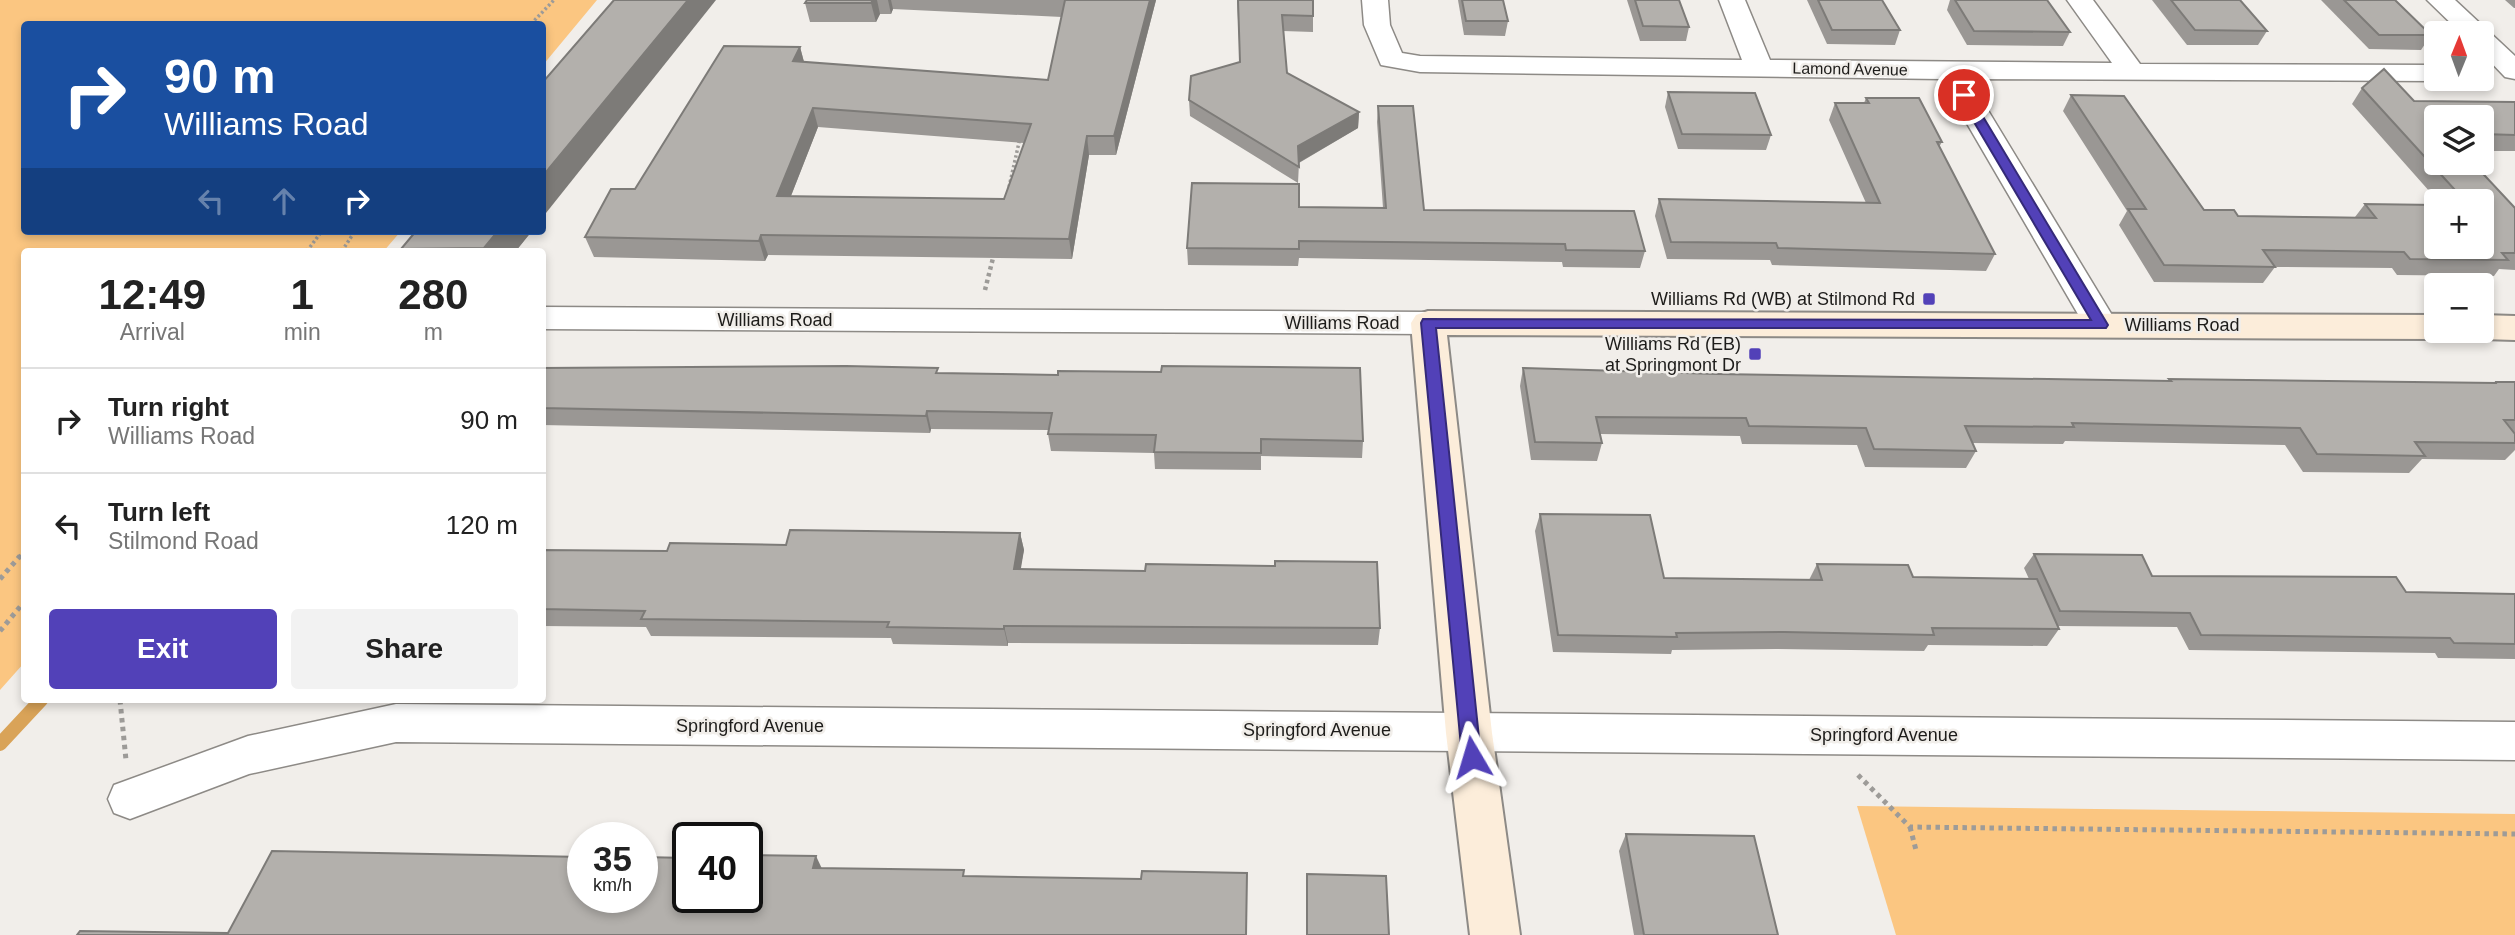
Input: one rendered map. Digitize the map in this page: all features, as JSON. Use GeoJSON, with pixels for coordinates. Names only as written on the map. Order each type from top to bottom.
{"type":"FeatureCollection","features":[{"type":"Feature","properties":{"kind":"street","name":"Lamond Avenue"},"geometry":{"type":"LineString","coordinates":[[1375,0],[1377,25],[1391,58],[1420,64],[1950,71],[2424,73]]}},
{"type":"Feature","properties":{"kind":"street"},"geometry":{"type":"LineString","coordinates":[[1732,0],[1759,68]]}},
{"type":"Feature","properties":{"kind":"street"},"geometry":{"type":"LineString","coordinates":[[2080,0],[2132,72]]}},
{"type":"Feature","properties":{"kind":"street"},"geometry":{"type":"LineString","coordinates":[[2440,0],[2463,21]]}},
{"type":"Feature","properties":{"kind":"street"},"geometry":{"type":"LineString","coordinates":[[2494,51],[2515,72]]}},
{"type":"Feature","properties":{"kind":"street"},"geometry":{"type":"LineString","coordinates":[[1950,71],[2101,325]]}},
{"type":"Feature","properties":{"kind":"street"},"geometry":{"type":"LineString","coordinates":[[2494,73],[2515,72]]}},
{"type":"Feature","properties":{"kind":"street","name":"Williams Road"},"geometry":{"type":"LineString","coordinates":[[546,318],[2424,327]]}},
{"type":"Feature","properties":{"kind":"street"},"geometry":{"type":"LineString","coordinates":[[1428,323],[1469,733],[1495,935]]}},
{"type":"Feature","properties":{"kind":"street"},"geometry":{"type":"LineString","coordinates":[[2494,327],[2515,328]]}},
{"type":"Feature","properties":{"kind":"street","name":"Springford Avenue"},"geometry":{"type":"LineString","coordinates":[[130,799],[248,755],[396,723],[2515,741]]}},
{"type":"Feature","properties":{"kind":"path"},"geometry":{"type":"LineString","coordinates":[[534,21],[554,0]]}},
{"type":"Feature","properties":{"kind":"path"},"geometry":{"type":"LineString","coordinates":[[1006,197],[1021,136]]}},
{"type":"Feature","properties":{"kind":"path"},"geometry":{"type":"LineString","coordinates":[[978,321],[995,247]]}},
{"type":"Feature","properties":{"kind":"path"},"geometry":{"type":"LineString","coordinates":[[0,579],[21,555]]}},
{"type":"Feature","properties":{"kind":"path"},"geometry":{"type":"LineString","coordinates":[[0,631],[21,606]]}},
{"type":"Feature","properties":{"kind":"path"},"geometry":{"type":"LineString","coordinates":[[120,703],[130,799]]}},
{"type":"Feature","properties":{"kind":"path"},"geometry":{"type":"LineString","coordinates":[[1817,734],[1910,827],[1916,850]]}},
{"type":"Feature","properties":{"kind":"path"},"geometry":{"type":"LineString","coordinates":[[1910,827],[2515,834]]}},
{"type":"Feature","properties":{"kind":"shaded area"},"geometry":{"type":"Polygon","coordinates":[[[0,0],[597,0],[546,61],[546,21],[21,21],[21,235],[398,235],[386,248],[21,248],[21,666],[0,690],[0,0]]]}},
{"type":"Feature","properties":{"kind":"shaded area"},"geometry":{"type":"Polygon","coordinates":[[[1857,806],[2515,814],[2515,935],[1896,935],[1857,806]]]}},
{"type":"Feature","properties":{"kind":"building"},"geometry":{"type":"Polygon","coordinates":[[[614,0],[688,0],[546,172],[546,78],[614,0]]]}},
{"type":"Feature","properties":{"kind":"building"},"geometry":{"type":"Polygon","coordinates":[[[807,0],[873,0],[871,3],[805,3],[807,0]]]}},
{"type":"Feature","properties":{"kind":"building"},"geometry":{"type":"Polygon","coordinates":[[[1065,0],[1150,0],[1114,136],[1087,136],[1069,239],[761,235],[759,241],[585,237],[611,189],[635,189],[724,46],[800,47],[793,61],[1048,80],[1065,0]],[[813,108],[777,196],[1004,199],[1031,124],[813,108]]]}},
{"type":"Feature","properties":{"kind":"building"},"geometry":{"type":"Polygon","coordinates":[[[1238,0],[1313,0],[1313,16],[1282,15],[1287,73],[1359,112],[1298,146],[1299,167],[1189,100],[1191,76],[1240,62],[1238,0]]]}},
{"type":"Feature","properties":{"kind":"building"},"geometry":{"type":"Polygon","coordinates":[[[1462,0],[1503,0],[1508,21],[1466,21],[1462,0]]]}},
{"type":"Feature","properties":{"kind":"building"},"geometry":{"type":"Polygon","coordinates":[[[1635,0],[1679,0],[1689,27],[1643,26],[1635,0]]]}},
{"type":"Feature","properties":{"kind":"building"},"geometry":{"type":"Polygon","coordinates":[[[1818,0],[1882,0],[1900,30],[1832,30],[1818,0]]]}},
{"type":"Feature","properties":{"kind":"building"},"geometry":{"type":"Polygon","coordinates":[[[1955,0],[2047,0],[2070,32],[1974,31],[1955,0]]]}},
{"type":"Feature","properties":{"kind":"building"},"geometry":{"type":"Polygon","coordinates":[[[2171,0],[2240,0],[2267,31],[2195,30],[2171,0]]]}},
{"type":"Feature","properties":{"kind":"building"},"geometry":{"type":"Polygon","coordinates":[[[2344,0],[2395,0],[2424,28],[2424,35],[2379,35],[2344,0]]]}},
{"type":"Feature","properties":{"kind":"building"},"geometry":{"type":"Polygon","coordinates":[[[2384,69],[2414,101],[2515,102],[2515,135],[2494,134],[2494,105],[2424,105],[2424,156],[2362,88],[2384,69]]]}},
{"type":"Feature","properties":{"kind":"building"},"geometry":{"type":"Polygon","coordinates":[[[1668,92],[1755,93],[1771,135],[1682,134],[1668,92]]]}},
{"type":"Feature","properties":{"kind":"building"},"geometry":{"type":"Polygon","coordinates":[[[2071,95],[2124,96],[2204,210],[2234,210],[2238,216],[2376,218],[2365,204],[2424,205],[2424,259],[2494,259],[2494,189],[2454,189],[2441,175],[2484,175],[2515,208],[2515,253],[2502,253],[2508,260],[2410,259],[2404,252],[2263,250],[2275,267],[2164,265],[2128,209],[2146,209],[2071,95]]]}},
{"type":"Feature","properties":{"kind":"building"},"geometry":{"type":"Polygon","coordinates":[[[1866,98],[1919,98],[1942,142],[1937,142],[1995,254],[1778,248],[1776,243],[1671,242],[1659,199],[1880,203],[1835,103],[1869,103],[1866,98]]]}},
{"type":"Feature","properties":{"kind":"building"},"geometry":{"type":"Polygon","coordinates":[[[1378,106],[1413,106],[1424,210],[1634,211],[1645,251],[1566,250],[1565,244],[1299,241],[1299,249],[1187,248],[1192,183],[1299,184],[1299,207],[1386,208],[1378,106]]]}},
{"type":"Feature","properties":{"kind":"building"},"geometry":{"type":"Polygon","coordinates":[[[413,235],[495,235],[484,248],[402,248],[413,235]]]}},
{"type":"Feature","properties":{"kind":"building"},"geometry":{"type":"Polygon","coordinates":[[[846,366],[938,368],[936,373],[1058,375],[1058,371],[1161,372],[1162,366],[1360,368],[1363,441],[1261,439],[1261,453],[1154,452],[1156,435],[1048,434],[1052,413],[927,411],[926,416],[546,408],[546,368],[846,366]]]}},
{"type":"Feature","properties":{"kind":"building"},"geometry":{"type":"Polygon","coordinates":[[[1523,368],[1717,374],[2171,381],[2169,379],[2515,382],[2515,420],[2504,420],[2515,434],[2515,443],[2415,442],[2425,456],[2317,454],[2300,428],[2072,423],[2074,427],[1965,426],[1976,451],[1874,449],[1866,428],[1749,426],[1746,418],[1596,417],[1602,443],[1535,442],[1523,368]]]}},
{"type":"Feature","properties":{"kind":"building"},"geometry":{"type":"Polygon","coordinates":[[[1540,514],[1650,515],[1664,578],[1822,580],[1817,564],[1908,565],[1913,577],[2037,579],[2059,629],[1932,628],[1934,635],[1784,632],[1676,633],[1677,637],[1558,635],[1540,514]]]}},
{"type":"Feature","properties":{"kind":"building"},"geometry":{"type":"Polygon","coordinates":[[[790,530],[1020,533],[1014,569],[1145,571],[1146,564],[1275,566],[1275,561],[1377,562],[1380,628],[887,627],[889,622],[641,619],[645,611],[546,609],[546,550],[667,551],[670,543],[786,545],[790,530]]]}},
{"type":"Feature","properties":{"kind":"building"},"geometry":{"type":"Polygon","coordinates":[[[2034,554],[2142,555],[2152,576],[2396,577],[2406,592],[2515,594],[2515,644],[2454,643],[2450,638],[2201,635],[2190,613],[2060,611],[2034,554]]]}},
{"type":"Feature","properties":{"kind":"building"},"geometry":{"type":"Polygon","coordinates":[[[1626,834],[1754,836],[1778,935],[1644,935],[1626,834]]]}},
{"type":"Feature","properties":{"kind":"building"},"geometry":{"type":"Polygon","coordinates":[[[272,851],[567,857],[567,913],[658,913],[658,857],[672,858],[672,913],[763,913],[763,855],[816,856],[813,868],[964,870],[963,876],[1141,879],[1142,871],[1247,873],[1246,935],[77,935],[80,931],[228,933],[272,851]]]}},
{"type":"Feature","properties":{"kind":"building"},"geometry":{"type":"Polygon","coordinates":[[[1307,874],[1386,876],[1389,935],[1307,935],[1307,874]]]}},
{"type":"Feature","properties":{"kind":"waterway"},"geometry":{"type":"LineString","coordinates":[[0,744],[38,703]]}},
{"type":"Feature","properties":{"kind":"place","name":"Williams Rd (WB) at Stilmond Rd"},"geometry":{"type":"Point","coordinates":[1929,299]}},
{"type":"Feature","properties":{"kind":"place","name":"Williams Rd (EB) at Springmont Dr"},"geometry":{"type":"Point","coordinates":[1755,354]}},
{"type":"Feature","properties":{"kind":"route"},"geometry":{"type":"LineString","coordinates":[[1472,757],[1428,323],[2101,325],[1964,95]]}}]}
